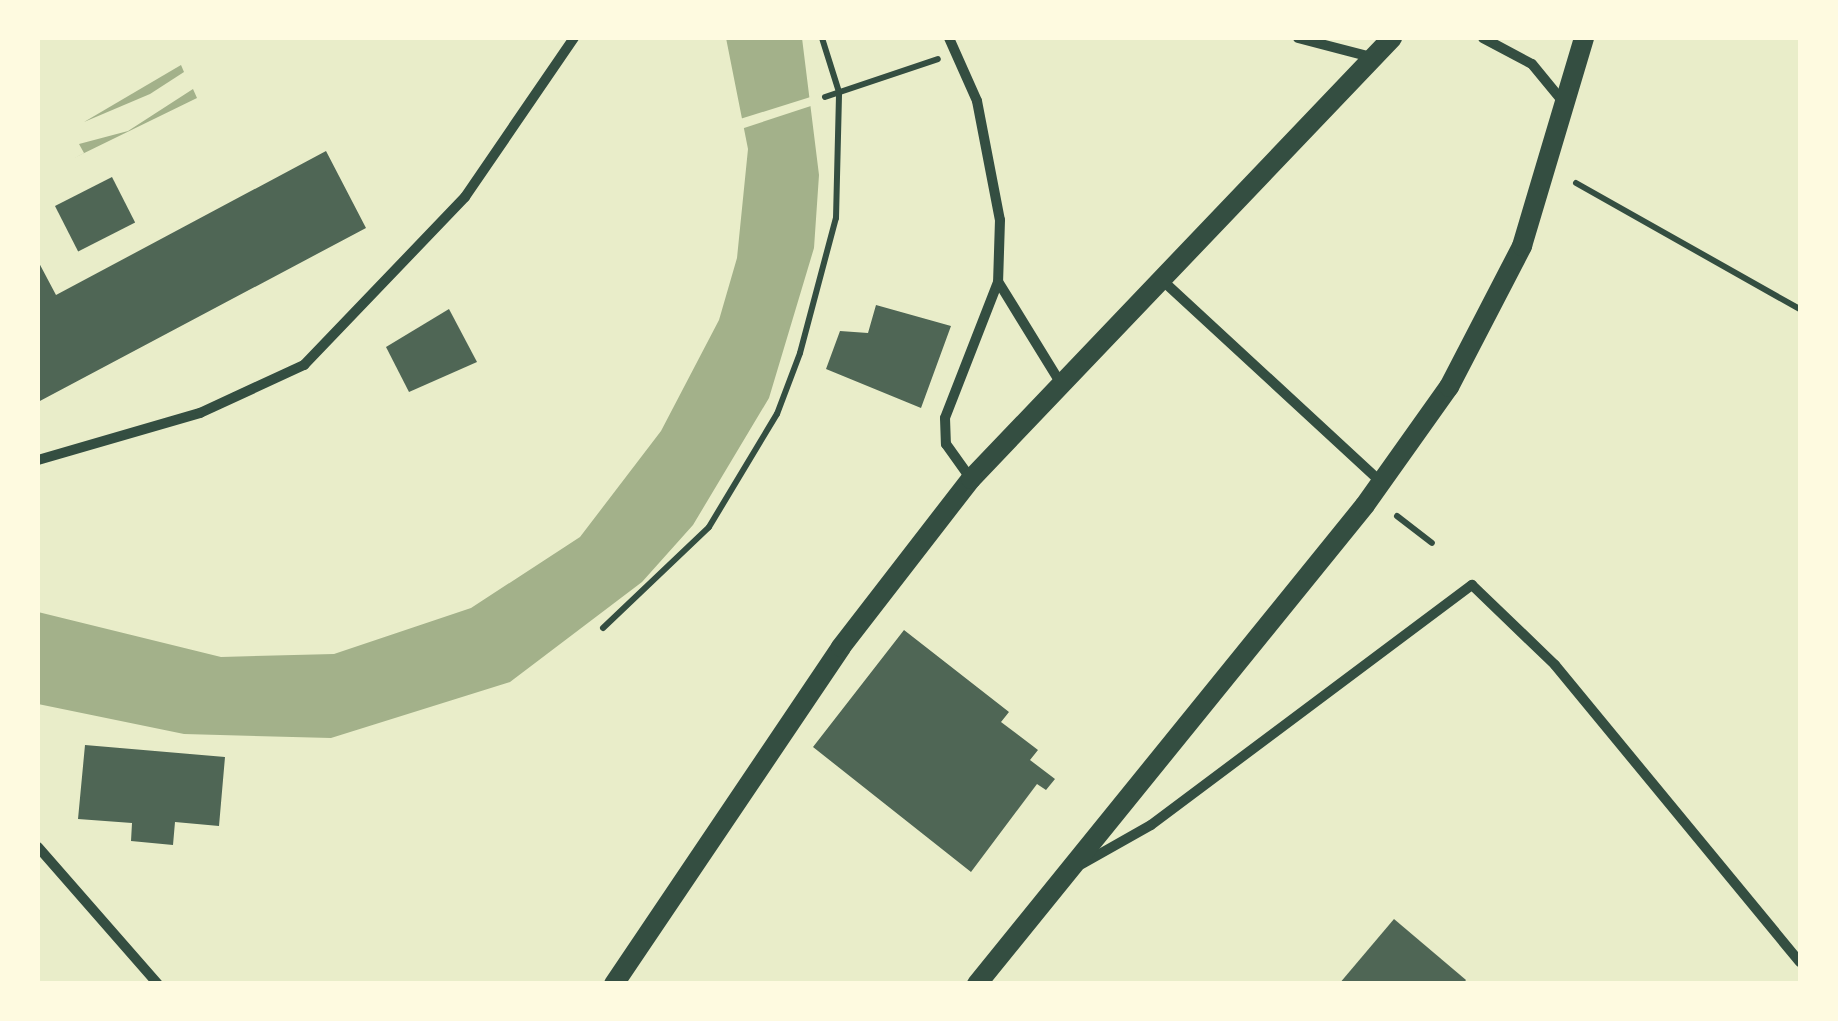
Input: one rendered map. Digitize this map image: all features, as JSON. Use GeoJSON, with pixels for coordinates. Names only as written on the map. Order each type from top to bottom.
{"type":"FeatureCollection","features":[{"type":"Feature","properties":{"kind":"main road"},"geometry":{"type":"LineString","coordinates":[[614,984],[841,647],[971,480],[1058,379],[1161,279],[1392,38]]}},
{"type":"Feature","properties":{"kind":"main road"},"geometry":{"type":"LineString","coordinates":[[977,984],[1382,482],[1491,310],[1553,145],[1584,38]]}},
{"type":"Feature","properties":{"kind":"street"},"geometry":{"type":"LineString","coordinates":[[38,460],[200,413],[304,365],[466,198],[574,38]]}},
{"type":"Feature","properties":{"kind":"street"},"geometry":{"type":"LineString","coordinates":[[949,38],[987,138],[998,282],[946,418],[946,444],[971,480]]}},
{"type":"Feature","properties":{"kind":"street"},"geometry":{"type":"LineString","coordinates":[[1298,38],[1375,58]]}},
{"type":"Feature","properties":{"kind":"street"},"geometry":{"type":"LineString","coordinates":[[1483,38],[1532,64],[1564,104]]}},
{"type":"Feature","properties":{"kind":"street"},"geometry":{"type":"LineString","coordinates":[[1161,279],[1382,482]]}},
{"type":"Feature","properties":{"kind":"street"},"geometry":{"type":"LineString","coordinates":[[998,282],[1058,379]]}},
{"type":"Feature","properties":{"kind":"street"},"geometry":{"type":"LineString","coordinates":[[1064,874],[1151,824],[1472,584],[1555,665],[1800,962]]}},
{"type":"Feature","properties":{"kind":"street"},"geometry":{"type":"LineString","coordinates":[[38,847],[158,984]]}},
{"type":"Feature","properties":{"kind":"path"},"geometry":{"type":"LineString","coordinates":[[603,628],[709,527],[777,414],[836,218],[839,92],[822,38]]}},
{"type":"Feature","properties":{"kind":"path"},"geometry":{"type":"LineString","coordinates":[[825,97],[939,58]]}},
{"type":"Feature","properties":{"kind":"path"},"geometry":{"type":"LineString","coordinates":[[1576,182],[1800,309]]}},
{"type":"Feature","properties":{"kind":"path"},"geometry":{"type":"LineString","coordinates":[[1397,516],[1432,543]]}},
{"type":"Feature","properties":{"kind":"shaded area"},"geometry":{"type":"Polygon","coordinates":[[[726,38],[802,38],[819,175],[814,248],[769,398],[693,525],[642,582],[510,682],[331,738],[184,734],[38,704],[38,612],[221,657],[334,654],[471,608],[580,537],[661,431],[719,320],[737,258],[748,149],[726,38]]]}},
{"type":"Feature","properties":{"kind":"shaded area"},"geometry":{"type":"Polygon","coordinates":[[[181,65],[184,72],[150,94],[84,122],[181,65]]]}},
{"type":"Feature","properties":{"kind":"shaded area"},"geometry":{"type":"Polygon","coordinates":[[[193,89],[197,98],[72,159],[84,153],[79,144],[128,131],[193,89]]]}},
{"type":"Feature","properties":{"kind":"pier"},"geometry":{"type":"Polygon","coordinates":[[[820,94],[820,103],[741,129],[740,119],[820,94]]]}},
{"type":"Feature","properties":{"kind":"building"},"geometry":{"type":"Polygon","coordinates":[[[326,151],[366,228],[38,402],[38,261],[56,295],[326,151]]]}},
{"type":"Feature","properties":{"kind":"building"},"geometry":{"type":"Polygon","coordinates":[[[112,177],[135,222],[78,251],[55,206],[112,177]]]}},
{"type":"Feature","properties":{"kind":"building"},"geometry":{"type":"Polygon","coordinates":[[[876,305],[951,326],[921,408],[826,369],[840,331],[868,333],[876,305]]]}},
{"type":"Feature","properties":{"kind":"building"},"geometry":{"type":"Polygon","coordinates":[[[449,309],[477,362],[409,392],[386,347],[449,309]]]}},
{"type":"Feature","properties":{"kind":"building"},"geometry":{"type":"Polygon","coordinates":[[[904,630],[1009,712],[1001,722],[1038,750],[1030,760],[1055,779],[1046,790],[1037,784],[971,872],[813,747],[904,630]]]}},
{"type":"Feature","properties":{"kind":"building"},"geometry":{"type":"Polygon","coordinates":[[[85,745],[225,757],[219,826],[175,822],[173,845],[131,841],[132,823],[78,819],[85,745]]]}},
{"type":"Feature","properties":{"kind":"building"},"geometry":{"type":"Polygon","coordinates":[[[1394,919],[1466,980],[1463,984],[1339,984],[1394,919]]]}}]}
